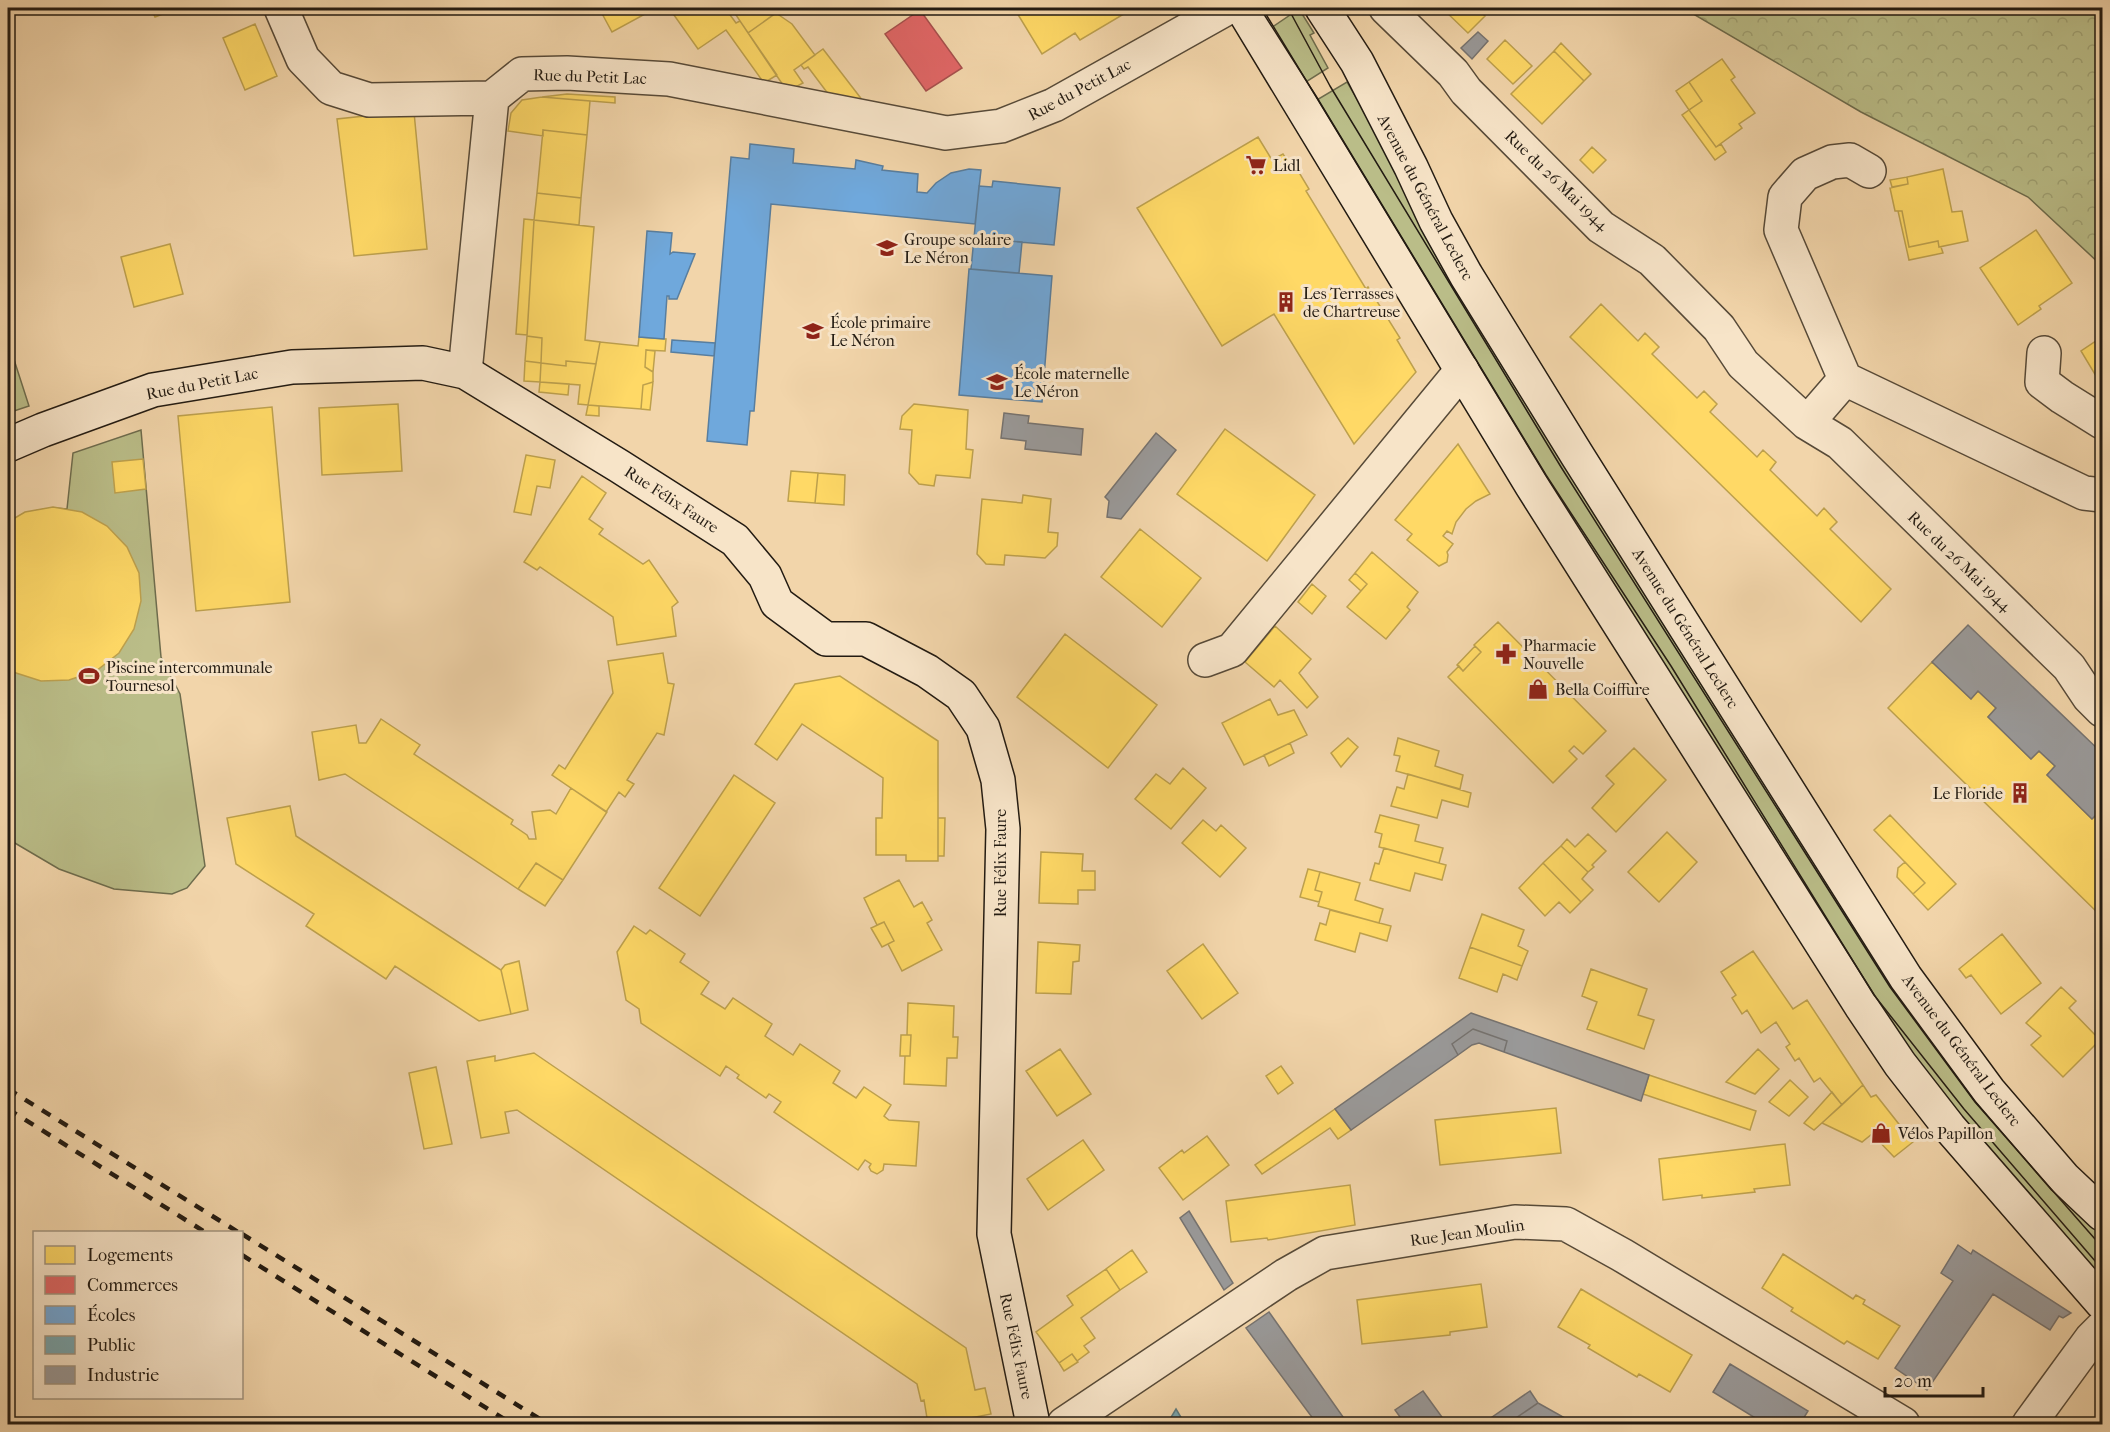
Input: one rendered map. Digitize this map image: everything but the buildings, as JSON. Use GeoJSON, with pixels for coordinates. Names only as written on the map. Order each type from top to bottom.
{"type":"FeatureCollection","features":[{"type":"Feature","properties":{"kind":"street"},"geometry":{"type":"LineString","coordinates":[[281,8],[303,58],[331,88],[369,99],[492,98],[465,372]]}},
{"type":"Feature","properties":{"kind":"street","name":"Rue du Petit Lac"},"geometry":{"type":"LineString","coordinates":[[492,98],[522,74],[577,73],[669,79],[946,133],[990,128],[1033,115],[1054,105],[1227,8]]}},
{"type":"Feature","properties":{"kind":"street"},"geometry":{"type":"LineString","coordinates":[[1242,8],[1542,501],[1861,1006],[1900,1064],[1949,1127],[2103,1303]]}},
{"type":"Feature","properties":{"kind":"street","name":"Avenue du Général Leclerc"},"geometry":{"type":"LineString","coordinates":[[1322,8],[1357,62],[1436,221],[1466,275],[1577,456],[1906,978],[1989,1091],[2064,1178],[2103,1214]]}},
{"type":"Feature","properties":{"kind":"street","name":"Rue du 26 Mai 1944"},"geometry":{"type":"LineString","coordinates":[[1386,8],[1454,73],[1466,92],[1601,227],[1652,260],[1719,328],[1743,364],[1807,423],[1840,443],[2070,668],[2089,697],[2103,710]]}},
{"type":"Feature","properties":{"kind":"street"},"geometry":{"type":"LineString","coordinates":[[1869,171],[1850,160],[1832,162],[1805,174],[1785,197],[1781,230],[1845,379],[2084,493],[2103,495]]}},
{"type":"Feature","properties":{"kind":"street"},"geometry":{"type":"LineString","coordinates":[[2044,353],[2042,382],[2103,422]]}},
{"type":"Feature","properties":{"kind":"street","name":"Rue du Petit Lac"},"geometry":{"type":"LineString","coordinates":[[8,445],[153,390],[304,365],[423,363],[465,372]]}},
{"type":"Feature","properties":{"kind":"street"},"geometry":{"type":"LineString","coordinates":[[1205,660],[1232,650],[1462,370]]}},
{"type":"Feature","properties":{"kind":"street","name":"Rue Félix Faure"},"geometry":{"type":"LineString","coordinates":[[465,372],[735,540],[765,576],[777,603],[826,639],[866,639],[927,671],[961,695],[983,728],[998,780],[1003,829],[994,1234],[1033,1425]]}},
{"type":"Feature","properties":{"kind":"street"},"geometry":{"type":"LineString","coordinates":[[1807,423],[1845,379]]}},
{"type":"Feature","properties":{"kind":"street","name":"Rue Jean Moulin"},"geometry":{"type":"LineString","coordinates":[[1064,1425],[1286,1275],[1325,1253],[1515,1222],[1566,1224],[1632,1261],[1902,1425]]}},
{"type":"Feature","properties":{"kind":"street"},"geometry":{"type":"LineString","coordinates":[[2029,1425],[2091,1339],[2103,1328]]}},
{"type":"Feature","properties":{"kind":"green space"},"geometry":{"type":"Polygon","coordinates":[[[1683,8],[2102,8],[2102,266],[2028,197],[1861,112],[1683,8]]]}},
{"type":"Feature","properties":{"kind":"green space"},"geometry":{"type":"Polygon","coordinates":[[[1299,9],[1314,33],[1310,35],[1328,68],[1298,87],[1265,32],[1299,9]]]}},
{"type":"Feature","properties":{"kind":"green space"},"geometry":{"type":"Polygon","coordinates":[[[1347,82],[1377,134],[1411,206],[1691,653],[2099,1226],[2096,1230],[2102,1237],[2102,1262],[2089,1275],[1907,1058],[1310,104],[1347,82]]]}},
{"type":"Feature","properties":{"kind":"green space"},"geometry":{"type":"Polygon","coordinates":[[[8,341],[29,406],[8,413],[8,341]]]}},
{"type":"Feature","properties":{"kind":"green space","name":"Piscine intercommunale Tournesol"},"geometry":{"type":"Polygon","coordinates":[[[141,430],[161,657],[180,694],[205,866],[187,888],[172,894],[114,889],[59,869],[8,839],[8,522],[36,510],[67,509],[73,453],[141,430]]]}},
{"type":"Feature","properties":{"kind":"tram line"},"geometry":{"type":"LineString","coordinates":[[1260,8],[1546,475],[1671,666],[1874,995],[1964,1109],[2102,1269]]}},
{"type":"Feature","properties":{"kind":"tram line"},"geometry":{"type":"LineString","coordinates":[[1288,8],[1330,86],[1561,467],[1890,987],[1975,1102],[2102,1247]]}},
{"type":"Feature","properties":{"kind":"railway"},"geometry":{"type":"LineString","coordinates":[[8,1089],[236,1231]]}},
{"type":"Feature","properties":{"kind":"railway"},"geometry":{"type":"LineString","coordinates":[[8,1109],[203,1231]]}},
{"type":"Feature","properties":{"kind":"railway"},"geometry":{"type":"LineString","coordinates":[[243,1235],[548,1424]]}},
{"type":"Feature","properties":{"kind":"railway"},"geometry":{"type":"LineString","coordinates":[[243,1256],[512,1424]]}},
{"type":"Feature","properties":{"kind":"place","name":"Lidl"},"geometry":{"type":"Point","coordinates":[1256,165]}},
{"type":"Feature","properties":{"kind":"place","name":"Groupe scolaire Le Néron"},"geometry":{"type":"Point","coordinates":[887,248]}},
{"type":"Feature","properties":{"kind":"place","name":"Les Terrasses de Chartreuse"},"geometry":{"type":"Point","coordinates":[1286,302]}},
{"type":"Feature","properties":{"kind":"place","name":"École primaire Le Néron"},"geometry":{"type":"Point","coordinates":[813,331]}},
{"type":"Feature","properties":{"kind":"place","name":"École maternelle Le Néron"},"geometry":{"type":"Point","coordinates":[997,382]}},
{"type":"Feature","properties":{"kind":"place","name":"Pharmacie Nouvelle"},"geometry":{"type":"Point","coordinates":[1506,654]}},
{"type":"Feature","properties":{"kind":"place","name":"Piscine intercommunale Tournesol"},"geometry":{"type":"Point","coordinates":[89,676]}},
{"type":"Feature","properties":{"kind":"place","name":"Bella Coiffure"},"geometry":{"type":"Point","coordinates":[1538,689]}},
{"type":"Feature","properties":{"kind":"place","name":"Le Floride"},"geometry":{"type":"Point","coordinates":[2020,793]}},
{"type":"Feature","properties":{"kind":"place","name":"Vélos Papillon"},"geometry":{"type":"Point","coordinates":[1881,1133]}}]}
